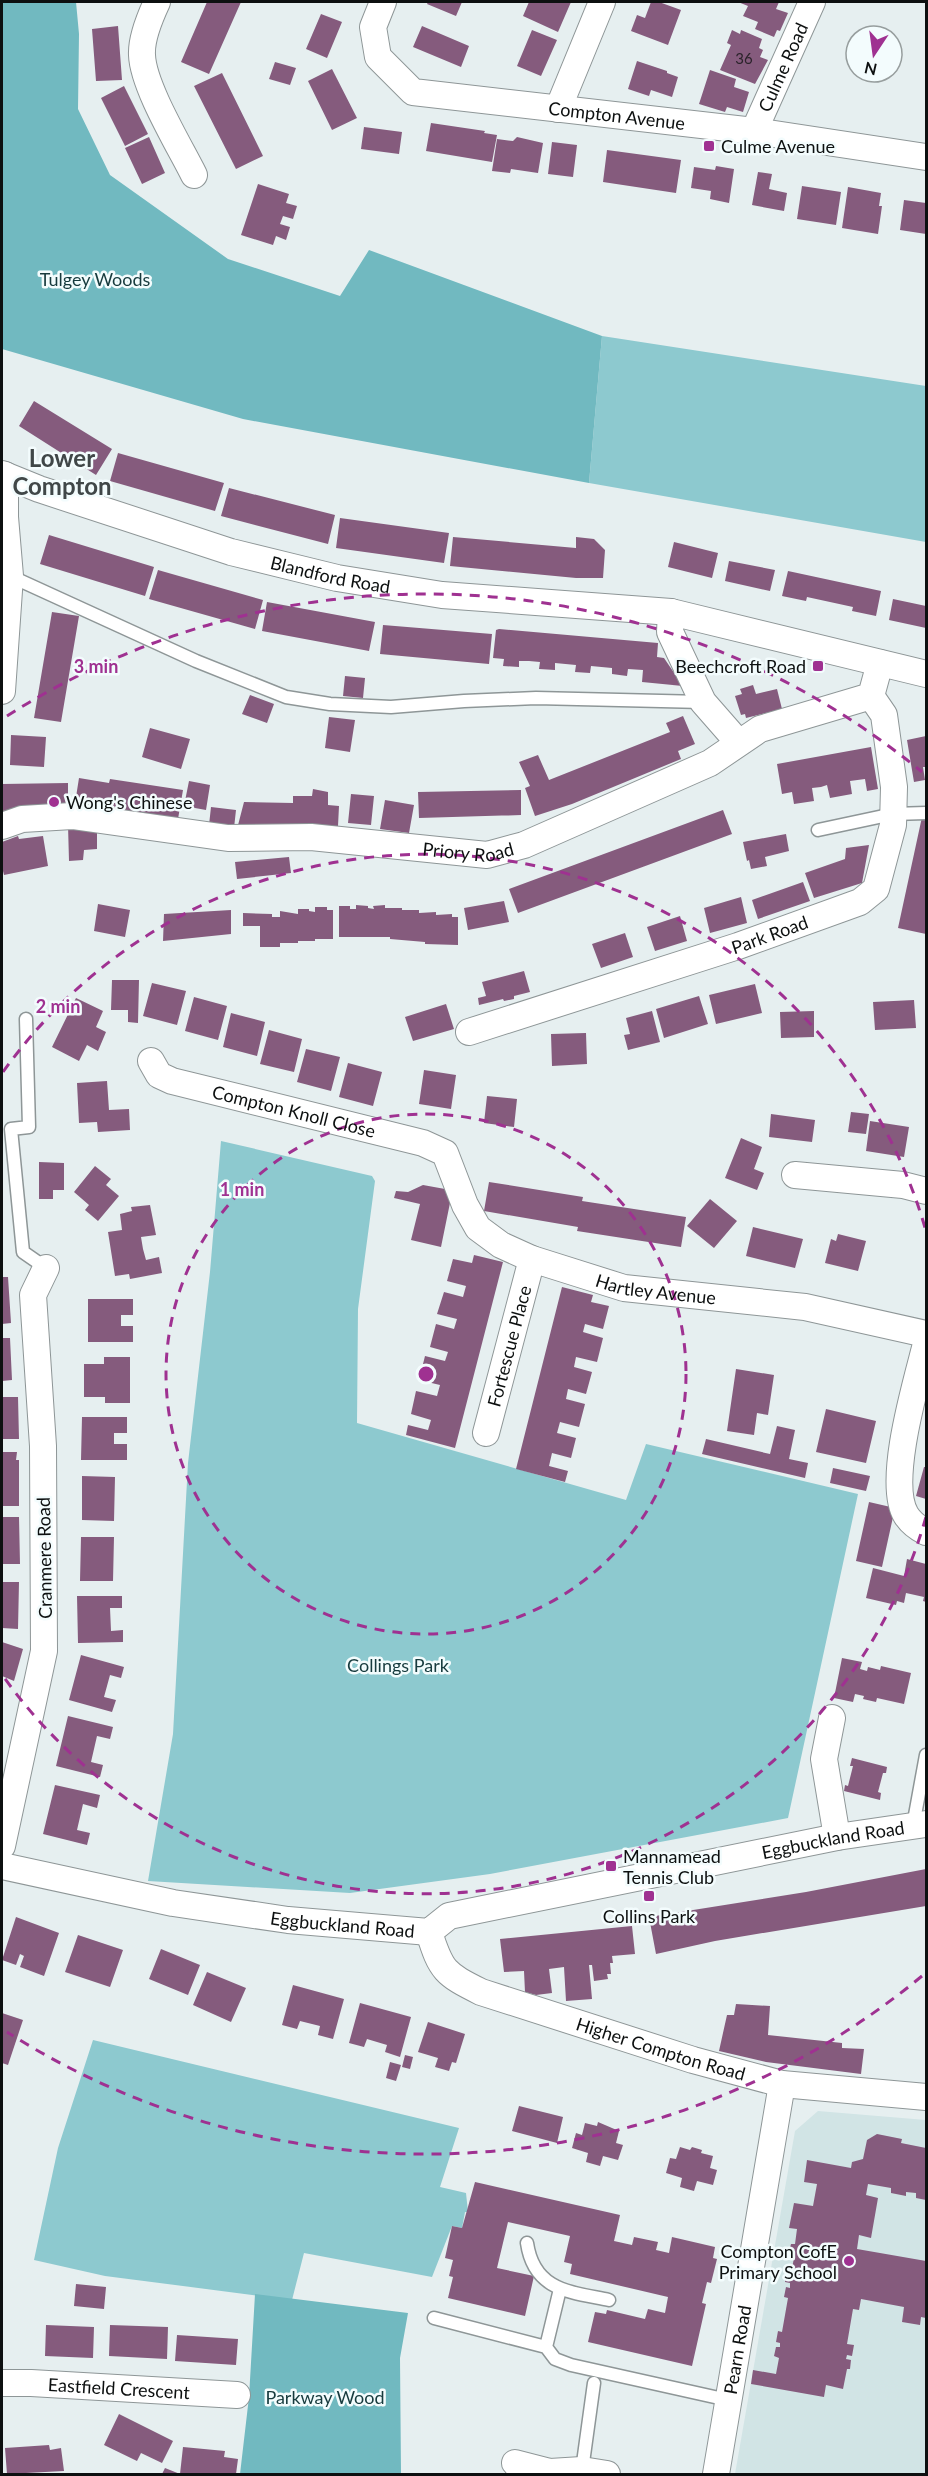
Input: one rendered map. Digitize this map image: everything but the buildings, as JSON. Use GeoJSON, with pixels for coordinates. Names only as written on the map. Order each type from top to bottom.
{"type":"FeatureCollection","features":[{"type":"Feature","properties":{"kind":"street"},"geometry":{"type":"LineString","coordinates":[[157,2],[150,19],[142,53],[146,76],[194,175]]}},
{"type":"Feature","properties":{"kind":"street","name":"Compton Avenue"},"geometry":{"type":"LineString","coordinates":[[383,2],[373,27],[378,57],[413,92],[558,110],[754,130],[927,157]]}},
{"type":"Feature","properties":{"kind":"street"},"geometry":{"type":"LineString","coordinates":[[558,110],[602,2]]}},
{"type":"Feature","properties":{"kind":"street","name":"Culme Road"},"geometry":{"type":"LineString","coordinates":[[754,130],[812,2]]}},
{"type":"Feature","properties":{"kind":"street"},"geometry":{"type":"LineString","coordinates":[[2,691],[4,632],[10,576],[3,474]]}},
{"type":"Feature","properties":{"kind":"street","name":"Blandford Road"},"geometry":{"type":"LineString","coordinates":[[3,474],[51,493],[231,552],[337,578],[442,595],[671,612],[927,674]]}},
{"type":"Feature","properties":{"kind":"street"},"geometry":{"type":"LineString","coordinates":[[671,612],[670,632],[703,702],[738,742]]}},
{"type":"Feature","properties":{"kind":"street"},"geometry":{"type":"LineString","coordinates":[[871,696],[880,663]]}},
{"type":"Feature","properties":{"kind":"street","name":"Priory Road"},"geometry":{"type":"LineString","coordinates":[[2,826],[22,819],[72,816],[228,838],[311,837],[487,855],[525,845],[710,763],[760,729],[871,696]]}},
{"type":"Feature","properties":{"kind":"street","name":"Park Road"},"geometry":{"type":"LineString","coordinates":[[469,1032],[738,946],[860,902],[876,889],[884,866],[893,825],[894,787],[884,715],[871,696]]}},
{"type":"Feature","properties":{"kind":"street","name":"Compton Knoll Close"},"geometry":{"type":"LineString","coordinates":[[151,1061],[159,1075],[172,1081],[423,1143],[445,1153]]}},
{"type":"Feature","properties":{"kind":"street","name":"Hartley Avenue"},"geometry":{"type":"LineString","coordinates":[[445,1153],[465,1205],[478,1228],[501,1245],[532,1259],[624,1288],[805,1307],[927,1334]]}},
{"type":"Feature","properties":{"kind":"street"},"geometry":{"type":"LineString","coordinates":[[795,1176],[822,1189],[903,1185],[927,1191]]}},
{"type":"Feature","properties":{"kind":"street","name":"Fortescue Place"},"geometry":{"type":"LineString","coordinates":[[486,1433],[532,1259]]}},
{"type":"Feature","properties":{"kind":"street","name":"Cranmere Road"},"geometry":{"type":"LineString","coordinates":[[2,1846],[44,1651],[43,1446],[33,1295],[46,1268]]}},
{"type":"Feature","properties":{"kind":"street"},"geometry":{"type":"LineString","coordinates":[[927,1344],[903,1437],[901,1500],[905,1514],[915,1526],[927,1532]]}},
{"type":"Feature","properties":{"kind":"street"},"geometry":{"type":"LineString","coordinates":[[832,1718],[824,1758],[837,1837]]}},
{"type":"Feature","properties":{"kind":"street","name":"Eggbuckland Road"},"geometry":{"type":"LineString","coordinates":[[2,1866],[184,1905],[288,1920],[429,1932],[449,1916],[837,1837],[920,1826]]}},
{"type":"Feature","properties":{"kind":"street","name":"Higher Compton Road"},"geometry":{"type":"LineString","coordinates":[[429,1932],[436,1956],[450,1976],[481,1992],[693,2060],[782,2084],[927,2097]]}},
{"type":"Feature","properties":{"kind":"street","name":"Pearn Road"},"geometry":{"type":"LineString","coordinates":[[716,2475],[782,2084]]}},
{"type":"Feature","properties":{"kind":"street","name":"Eastfield Crescent"},"geometry":{"type":"LineString","coordinates":[[2,2384],[31,2383],[237,2395]]}},
{"type":"Feature","properties":{"kind":"street"},"geometry":{"type":"LineString","coordinates":[[515,2463],[550,2473],[595,2472]]}},
{"type":"Feature","properties":{"kind":"lane"},"geometry":{"type":"LineString","coordinates":[[10,576],[196,661],[286,697],[330,704],[391,707],[536,698],[703,702]]}},
{"type":"Feature","properties":{"kind":"lane"},"geometry":{"type":"LineString","coordinates":[[818,830],[893,814],[927,813]]}},
{"type":"Feature","properties":{"kind":"lane"},"geometry":{"type":"LineString","coordinates":[[26,1019],[29,1127],[11,1129],[23,1252],[46,1268]]}},
{"type":"Feature","properties":{"kind":"lane"},"geometry":{"type":"LineString","coordinates":[[920,1826],[927,1755]]}},
{"type":"Feature","properties":{"kind":"lane"},"geometry":{"type":"LineString","coordinates":[[527,2243],[531,2259],[540,2277],[560,2289],[609,2300]]}},
{"type":"Feature","properties":{"kind":"lane"},"geometry":{"type":"LineString","coordinates":[[546,2347],[560,2289]]}},
{"type":"Feature","properties":{"kind":"lane"},"geometry":{"type":"LineString","coordinates":[[434,2318],[546,2347],[555,2359],[571,2365],[728,2400]]}},
{"type":"Feature","properties":{"kind":"lane"},"geometry":{"type":"LineString","coordinates":[[594,2383],[595,2472]]}},
{"type":"Feature","properties":{"kind":"shaded area","name":"Compton CofE Primary School"},"geometry":{"type":"Polygon","coordinates":[[[818,2111],[926,2120],[926,2474],[735,2474],[795,2131],[818,2111]]]}},
{"type":"Feature","properties":{"kind":"green space","name":"Tulgey Woods"},"geometry":{"type":"Polygon","coordinates":[[[2,2],[76,2],[79,34],[78,109],[110,175],[228,259],[340,296],[369,250],[602,336],[589,483],[243,419],[2,349],[2,2]]]}},
{"type":"Feature","properties":{"kind":"green space"},"geometry":{"type":"Polygon","coordinates":[[[602,336],[926,386],[926,542],[589,483],[602,336]]]}},
{"type":"Feature","properties":{"kind":"green space","name":"Collings Park"},"geometry":{"type":"Polygon","coordinates":[[[221,1141],[372,1176],[375,1181],[358,1309],[357,1423],[626,1500],[646,1444],[858,1494],[788,1818],[490,1874],[350,1893],[148,1881],[173,1734],[188,1463],[210,1272],[221,1141]]]}},
{"type":"Feature","properties":{"kind":"green space"},"geometry":{"type":"Polygon","coordinates":[[[93,2040],[459,2128],[440,2187],[466,2193],[468,2212],[465,2212],[462,2228],[452,2226],[432,2277],[304,2253],[292,2300],[105,2276],[34,2260],[58,2148],[93,2040]]]}},
{"type":"Feature","properties":{"kind":"green space","name":"Parkway Wood"},"geometry":{"type":"Polygon","coordinates":[[[255,2294],[408,2313],[400,2358],[401,2474],[240,2474],[249,2397],[255,2294]]]}},
{"type":"Feature","properties":{"kind":"place","name":"Culme Avenue"},"geometry":{"type":"Point","coordinates":[709,146]}},
{"type":"Feature","properties":{"kind":"place","name":"Beechcroft Road"},"geometry":{"type":"Point","coordinates":[818,666]}},
{"type":"Feature","properties":{"kind":"place","name":"Wong's Chinese"},"geometry":{"type":"Point","coordinates":[54,802]}},
{"type":"Feature","properties":{"kind":"place","name":"Mannamead Tennis Club"},"geometry":{"type":"Point","coordinates":[611,1866]}},
{"type":"Feature","properties":{"kind":"place","name":"Collins Park"},"geometry":{"type":"Point","coordinates":[649,1896]}},
{"type":"Feature","properties":{"kind":"place","name":"Compton CofE Primary School"},"geometry":{"type":"Point","coordinates":[849,2261]}},
{"type":"Feature","properties":{"kind":"district","name":"Lower Compton"},"geometry":{"type":"Point","coordinates":[62,471]}}]}
